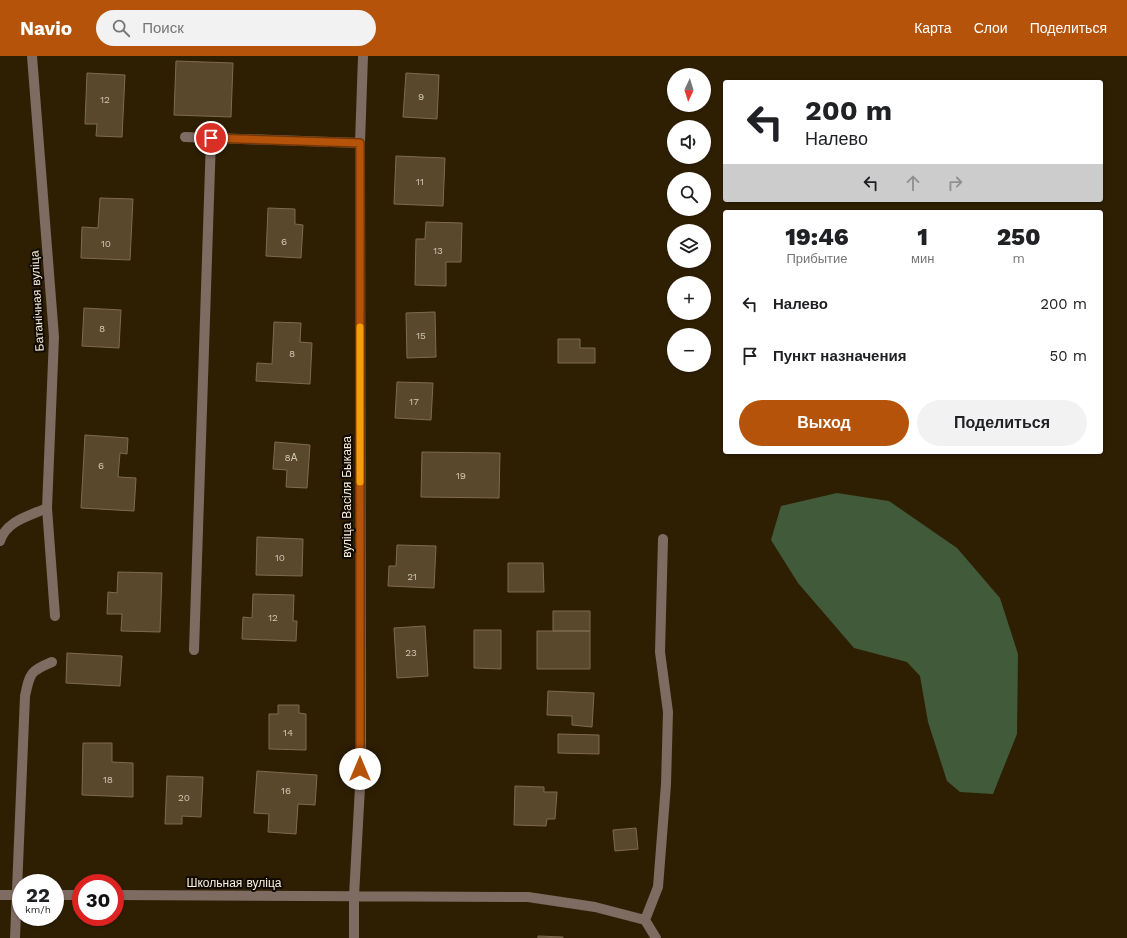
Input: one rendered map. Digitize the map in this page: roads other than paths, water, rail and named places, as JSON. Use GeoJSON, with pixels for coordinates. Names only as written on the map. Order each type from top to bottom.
{"type":"FeatureCollection","features":[{"type":"Feature","properties":{"kind":"street","name":"Батанічная вуліца"},"geometry":{"type":"LineString","coordinates":[[32,56],[54,337],[47,508],[55,616]]}},
{"type":"Feature","properties":{"kind":"street","name":"вуліца Васіля Быкава"},"geometry":{"type":"LineString","coordinates":[[354,938],[354,896],[360,769],[360,143],[363,56]]}},
{"type":"Feature","properties":{"kind":"street"},"geometry":{"type":"LineString","coordinates":[[185,137],[360,143]]}},
{"type":"Feature","properties":{"kind":"street"},"geometry":{"type":"LineString","coordinates":[[194,650],[211,138]]}},
{"type":"Feature","properties":{"kind":"street"},"geometry":{"type":"LineString","coordinates":[[0,541],[2,533],[14,522],[47,508]]}},
{"type":"Feature","properties":{"kind":"street"},"geometry":{"type":"LineString","coordinates":[[656,938],[645,920],[658,887],[666,784],[668,712],[660,652],[663,539]]}},
{"type":"Feature","properties":{"kind":"street"},"geometry":{"type":"LineString","coordinates":[[20,874],[25,696],[29,678],[36,668],[52,662]]}},
{"type":"Feature","properties":{"kind":"street"},"geometry":{"type":"LineString","coordinates":[[0,894],[12,895]]}},
{"type":"Feature","properties":{"kind":"street","name":"Школьная вуліца"},"geometry":{"type":"LineString","coordinates":[[124,895],[528,897],[595,907],[645,920]]}},
{"type":"Feature","properties":{"kind":"street"},"geometry":{"type":"LineString","coordinates":[[15,938],[16,926]]}}]}
